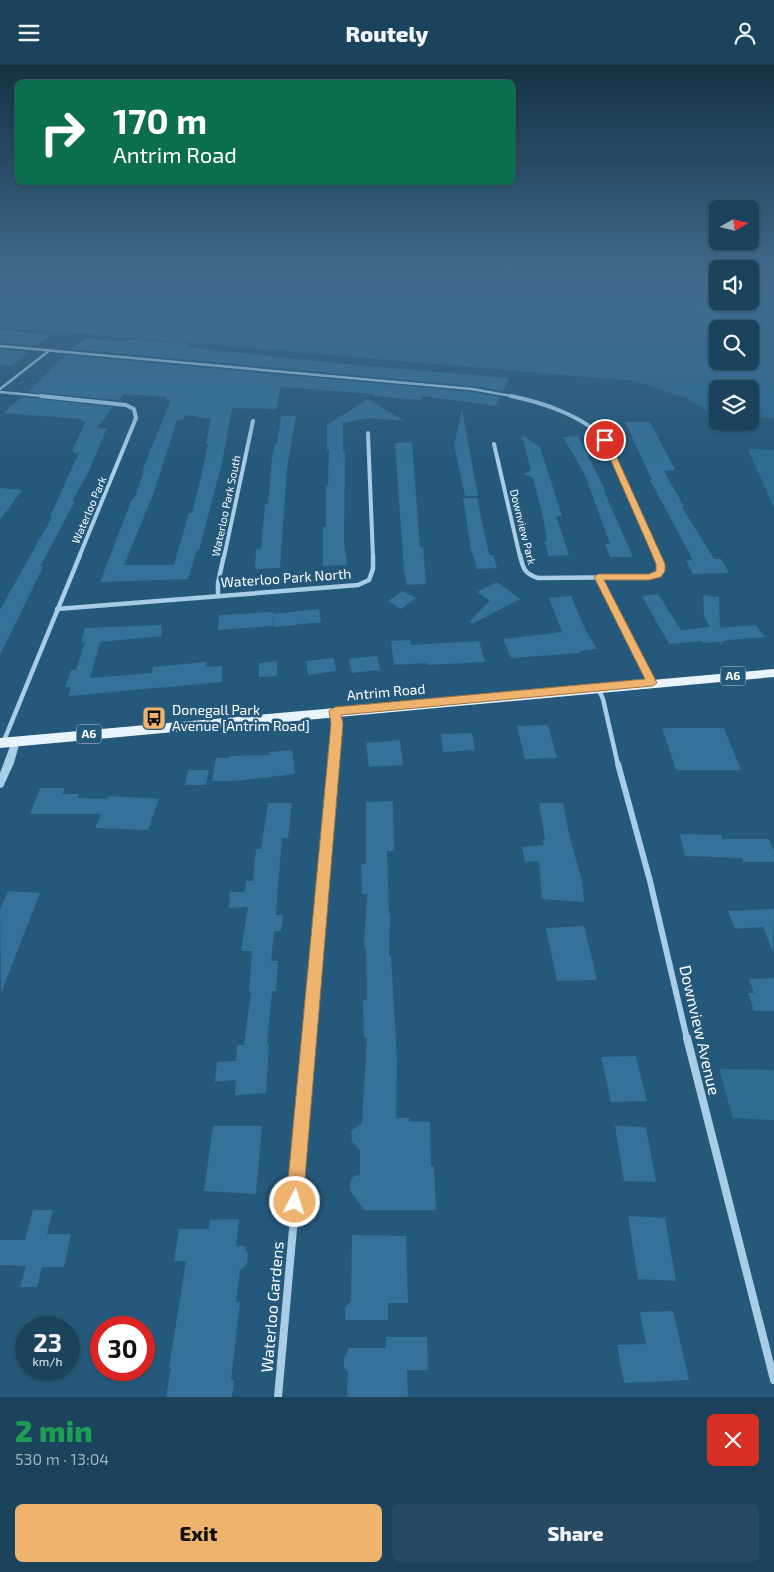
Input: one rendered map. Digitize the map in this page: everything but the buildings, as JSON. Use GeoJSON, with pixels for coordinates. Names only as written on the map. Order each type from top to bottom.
{"type":"FeatureCollection","features":[{"type":"Feature","properties":{"kind":"main road","name":"Antrim Road"},"geometry":{"type":"LineString","coordinates":[[6,743],[335,711],[774,673]]}},
{"type":"Feature","properties":{"kind":"street"},"geometry":{"type":"LineString","coordinates":[[0,346],[50,350]]}},
{"type":"Feature","properties":{"kind":"street"},"geometry":{"type":"LineString","coordinates":[[0,390],[50,350]]}},
{"type":"Feature","properties":{"kind":"street","name":"Downview Park"},"geometry":{"type":"LineString","coordinates":[[50,350],[472,389],[536,401],[588,425],[605,440],[660,564],[658,575],[649,577],[538,578],[529,575],[523,570],[494,444]]}},
{"type":"Feature","properties":{"kind":"street","name":"Waterloo Park"},"geometry":{"type":"LineString","coordinates":[[0,390],[126,405],[134,409],[136,417],[56,609],[6,743]]}},
{"type":"Feature","properties":{"kind":"street","name":"Waterloo Park South"},"geometry":{"type":"LineString","coordinates":[[218,594],[218,583],[253,421]]}},
{"type":"Feature","properties":{"kind":"street","name":"Waterloo Park North"},"geometry":{"type":"LineString","coordinates":[[56,609],[218,594],[358,585],[368,580],[373,569],[368,433]]}},
{"type":"Feature","properties":{"kind":"street"},"geometry":{"type":"LineString","coordinates":[[598,577],[652,683]]}},
{"type":"Feature","properties":{"kind":"street","name":"Downview Avenue"},"geometry":{"type":"LineString","coordinates":[[598,688],[603,699],[622,781],[650,881],[700,1092],[774,1380]]}},
{"type":"Feature","properties":{"kind":"street","name":"Waterloo Gardens"},"geometry":{"type":"LineString","coordinates":[[278,1397],[337,724],[335,711]]}},
{"type":"Feature","properties":{"kind":"street"},"geometry":{"type":"LineString","coordinates":[[0,784],[9,763],[6,743]]}},
{"type":"Feature","properties":{"kind":"shaded area"},"geometry":{"type":"Polygon","coordinates":[[[119,337],[709,337],[709,370],[759,370],[759,337],[774,337],[774,418],[759,417],[759,380],[709,380],[709,413],[689,399],[635,381],[119,337]]]}},
{"type":"Feature","properties":{"kind":"shaded area"},"geometry":{"type":"Polygon","coordinates":[[[748,449],[774,450],[774,508],[748,449]]]}},
{"type":"Feature","properties":{"kind":"shaded area"},"geometry":{"type":"Polygon","coordinates":[[[719,1069],[774,1070],[774,1120],[733,1118],[719,1069]]]}},
{"type":"Feature","properties":{"kind":"place","name":"Donegall Park Avenue [Antrim Road]"},"geometry":{"type":"Point","coordinates":[154,718]}},
{"type":"Feature","properties":{"kind":"route"},"geometry":{"type":"LineString","coordinates":[[295,1202],[337,724],[335,711],[652,683],[598,577],[649,577],[658,575],[660,571],[656,552],[605,440]]}}]}
